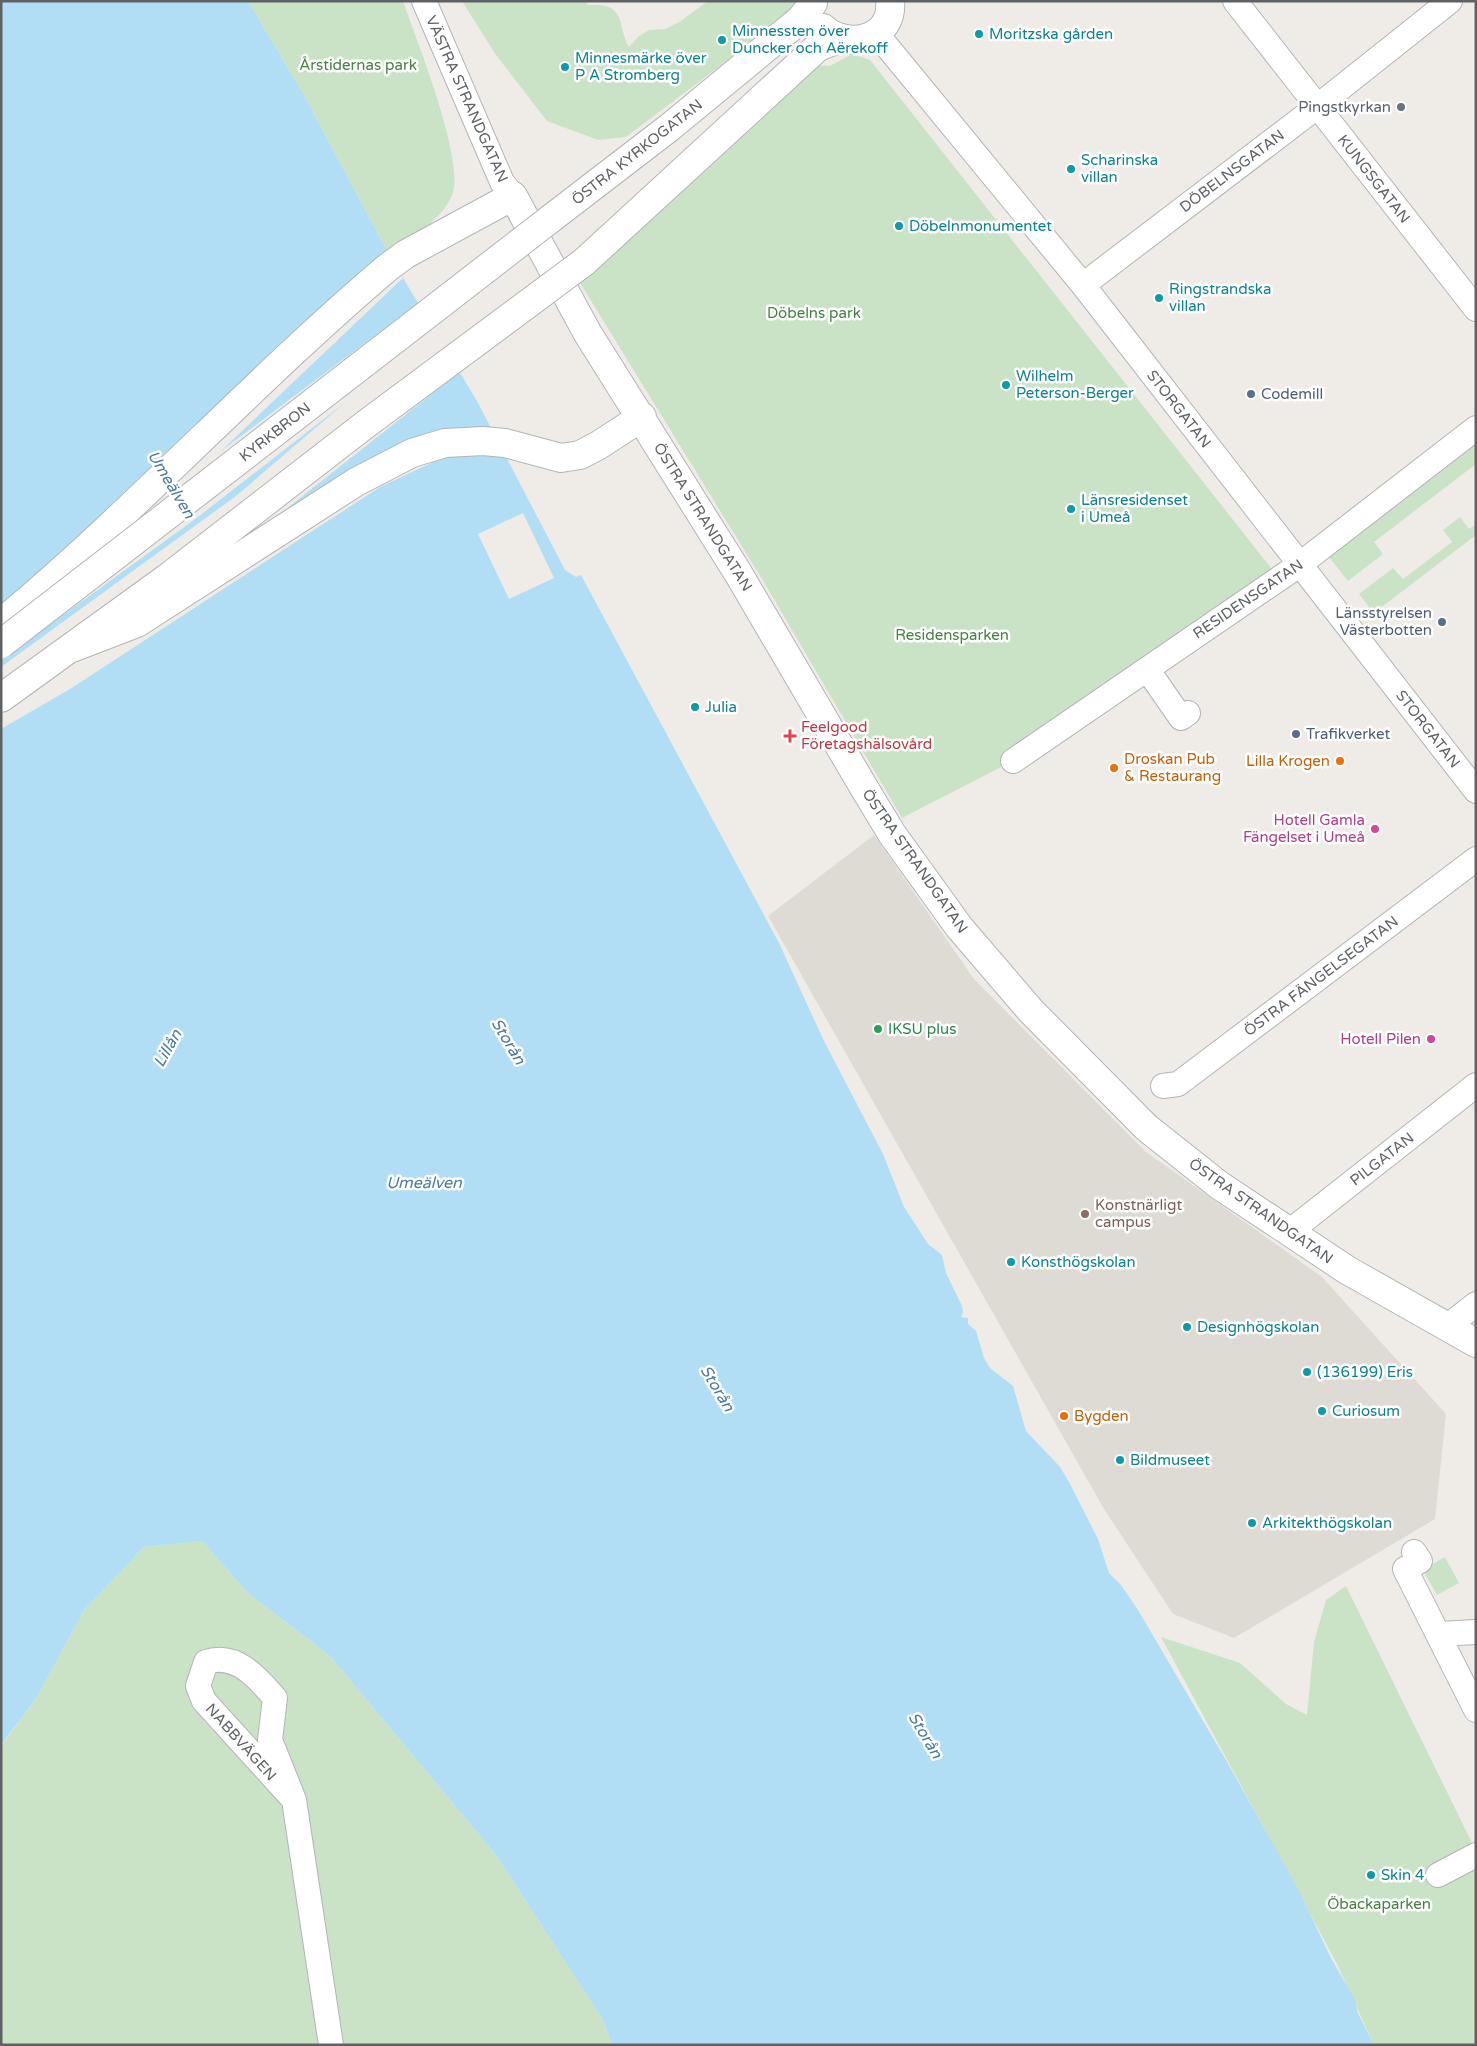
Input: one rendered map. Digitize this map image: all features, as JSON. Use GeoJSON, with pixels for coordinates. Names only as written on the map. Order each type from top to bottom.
{"type":"FeatureCollection","features":[{"type":"Feature","properties":{"kind":"street","name":"VÄSTRA STRANDGATAN"},"geometry":{"type":"LineString","coordinates":[[424,1],[502,182],[513,196]]}},
{"type":"Feature","properties":{"kind":"street"},"geometry":{"type":"LineString","coordinates":[[1,698],[72,648],[584,262],[818,48],[838,38],[860,40],[876,33],[886,21],[891,8],[890,1]]}},
{"type":"Feature","properties":{"kind":"street","name":"KUNGSGATAN"},"geometry":{"type":"LineString","coordinates":[[1235,1],[1476,309]]}},
{"type":"Feature","properties":{"kind":"street","name":"DÖBELNSGATAN"},"geometry":{"type":"LineString","coordinates":[[1083,285],[1318,106],[1450,1]]}},
{"type":"Feature","properties":{"kind":"street","name":"ÖSTRA KYRKOGATAN"},"geometry":{"type":"LineString","coordinates":[[813,2],[814,14],[821,26],[838,38]]}},
{"type":"Feature","properties":{"kind":"street","name":"ÖSTRA KYRKOGATAN"},"geometry":{"type":"LineString","coordinates":[[550,220],[678,121],[801,19],[813,2]]}},
{"type":"Feature","properties":{"kind":"street","name":"STORGATAN"},"geometry":{"type":"LineString","coordinates":[[876,33],[1083,285],[1476,791]]}},
{"type":"Feature","properties":{"kind":"street"},"geometry":{"type":"LineString","coordinates":[[1,623],[99,535],[370,282],[398,260],[513,196]]}},
{"type":"Feature","properties":{"kind":"street","name":"ÖSTRA STRANDGATAN"},"geometry":{"type":"LineString","coordinates":[[513,196],[588,334],[642,417],[679,480],[738,573],[892,834],[959,927],[1031,1011],[1147,1128],[1219,1185],[1347,1270],[1476,1343]]}},
{"type":"Feature","properties":{"kind":"street","name":"KYRKBRON"},"geometry":{"type":"LineString","coordinates":[[1,644],[550,220]]}},
{"type":"Feature","properties":{"kind":"street"},"geometry":{"type":"LineString","coordinates":[[72,648],[137,623],[356,482],[412,453],[445,443],[483,441],[505,443],[550,457],[561,458],[580,455],[642,417]]}},
{"type":"Feature","properties":{"kind":"street","name":"RESIDENSGATAN"},"geometry":{"type":"LineString","coordinates":[[1013,761],[1299,565],[1476,428]]}},
{"type":"Feature","properties":{"kind":"street"},"geometry":{"type":"LineString","coordinates":[[1147,669],[1181,718],[1188,713]]}},
{"type":"Feature","properties":{"kind":"street","name":"ÖSTRA FÄNGELSEGATAN"},"geometry":{"type":"LineString","coordinates":[[1163,1086],[1178,1084],[1476,860]]}},
{"type":"Feature","properties":{"kind":"street","name":"PILGATAN"},"geometry":{"type":"LineString","coordinates":[[1289,1232],[1476,1086]]}},
{"type":"Feature","properties":{"kind":"street"},"geometry":{"type":"LineString","coordinates":[[1448,1326],[1476,1304]]}},
{"type":"Feature","properties":{"kind":"street"},"geometry":{"type":"LineString","coordinates":[[1414,1552],[1420,1561],[1405,1568],[1476,1710]]}},
{"type":"Feature","properties":{"kind":"street"},"geometry":{"type":"LineString","coordinates":[[1439,1634],[1476,1632]]}},
{"type":"Feature","properties":{"kind":"street","name":"NABBVÄGEN"},"geometry":{"type":"LineString","coordinates":[[294,1800],[204,1701],[198,1686],[206,1662],[218,1658],[237,1664],[258,1678],[275,1698],[270,1740],[294,1800],[331,2045]]}},
{"type":"Feature","properties":{"kind":"street"},"geometry":{"type":"LineString","coordinates":[[1438,1875],[1476,1855]]}},
{"type":"Feature","properties":{"kind":"shaded area","name":"Konstnärligt campus"},"geometry":{"type":"Polygon","coordinates":[[[874,835],[974,979],[1145,1151],[1322,1277],[1446,1414],[1435,1519],[1234,1638],[1173,1614],[1104,1509],[768,916],[874,835]]]}},
{"type":"Feature","properties":{"kind":"green space","name":"Årstidernas park"},"geometry":{"type":"Polygon","coordinates":[[[248,1],[403,1],[438,100],[452,156],[454,179],[452,195],[441,213],[406,242],[388,253],[305,97],[248,1]]]}},
{"type":"Feature","properties":{"kind":"green space"},"geometry":{"type":"Polygon","coordinates":[[[462,1],[585,1],[588,5],[610,7],[619,17],[629,47],[639,36],[649,30],[665,29],[681,21],[708,1],[800,1],[785,17],[626,137],[598,140],[547,121],[496,55],[462,1]]]}},
{"type":"Feature","properties":{"kind":"green space"},"geometry":{"type":"Polygon","coordinates":[[[852,54],[870,60],[1279,578],[1013,761],[902,818],[765,584],[577,278],[811,70],[820,65],[830,66],[852,54]]]}},
{"type":"Feature","properties":{"kind":"green space"},"geometry":{"type":"Polygon","coordinates":[[[1476,436],[1476,464],[1374,542],[1383,554],[1348,581],[1325,552],[1476,436]]]}},
{"type":"Feature","properties":{"kind":"green space"},"geometry":{"type":"Polygon","coordinates":[[[1460,517],[1469,529],[1476,524],[1476,535],[1374,613],[1359,594],[1393,568],[1403,579],[1452,542],[1443,530],[1460,517]]]}},
{"type":"Feature","properties":{"kind":"green space"},"geometry":{"type":"Polygon","coordinates":[[[202,1541],[249,1594],[330,1656],[496,1855],[603,2020],[612,2045],[1,2045],[1,1746],[36,1699],[84,1610],[144,1547],[202,1541]]]}},
{"type":"Feature","properties":{"kind":"green space"},"geometry":{"type":"Polygon","coordinates":[[[1445,1557],[1459,1583],[1437,1595],[1425,1574],[1427,1567],[1445,1557]]]}},
{"type":"Feature","properties":{"kind":"green space","name":"Öbackaparken"},"geometry":{"type":"Polygon","coordinates":[[[1346,1586],[1476,1851],[1476,2045],[1374,2045],[1337,1964],[1161,1637],[1240,1663],[1286,1704],[1307,1715],[1314,1642],[1326,1600],[1346,1586]]]}},
{"type":"Feature","properties":{"kind":"water","name":"Umeälven"},"geometry":{"type":"Polygon","coordinates":[[[1,1],[248,1],[305,97],[388,253],[477,401],[565,570],[576,577],[581,575],[779,943],[824,1041],[883,1154],[904,1207],[928,1244],[942,1255],[946,1273],[962,1306],[963,1312],[961,1317],[968,1318],[968,1324],[976,1331],[984,1358],[990,1368],[1013,1386],[1026,1431],[1060,1467],[1069,1482],[1098,1539],[1109,1573],[1121,1585],[1138,1610],[1226,1760],[1298,1889],[1331,1958],[1354,1998],[1358,2013],[1374,2045],[612,2045],[603,2020],[496,1855],[330,1656],[249,1594],[202,1541],[144,1547],[84,1610],[36,1699],[1,1745],[1,1]]]}},
{"type":"Feature","properties":{"kind":"pier"},"geometry":{"type":"Polygon","coordinates":[[[391,254],[405,276],[221,451],[421,301],[462,370],[271,521],[384,463],[488,452],[442,458],[380,487],[70,689],[1,729],[1,667],[236,496],[347,401],[198,517],[1,660],[1,617],[391,254]]]}},
{"type":"Feature","properties":{"kind":"pier"},"geometry":{"type":"Polygon","coordinates":[[[523,513],[554,578],[509,599],[478,534],[523,513]]]}},
{"type":"Feature","properties":{"kind":"place","name":"Moritzska gården"},"geometry":{"type":"Point","coordinates":[979,34]}},
{"type":"Feature","properties":{"kind":"place","name":"Minnessten över Duncker och Aërekoff"},"geometry":{"type":"Point","coordinates":[722,40]}},
{"type":"Feature","properties":{"kind":"place","name":"Minnesmärke över P A Stromberg"},"geometry":{"type":"Point","coordinates":[565,67]}},
{"type":"Feature","properties":{"kind":"place","name":"Pingstkyrkan"},"geometry":{"type":"Point","coordinates":[1401,107]}},
{"type":"Feature","properties":{"kind":"place","name":"Scharinska villan"},"geometry":{"type":"Point","coordinates":[1071,169]}},
{"type":"Feature","properties":{"kind":"place","name":"Döbelnmonumentet"},"geometry":{"type":"Point","coordinates":[899,226]}},
{"type":"Feature","properties":{"kind":"place","name":"Ringstrandska villan"},"geometry":{"type":"Point","coordinates":[1159,298]}},
{"type":"Feature","properties":{"kind":"place","name":"Wilhelm Peterson-Berger"},"geometry":{"type":"Point","coordinates":[1006,385]}},
{"type":"Feature","properties":{"kind":"place","name":"Codemill"},"geometry":{"type":"Point","coordinates":[1251,394]}},
{"type":"Feature","properties":{"kind":"place","name":"Länsresidenset i Umeå"},"geometry":{"type":"Point","coordinates":[1071,509]}},
{"type":"Feature","properties":{"kind":"place","name":"Länsstyrelsen Västerbotten"},"geometry":{"type":"Point","coordinates":[1442,622]}},
{"type":"Feature","properties":{"kind":"place","name":"Julia"},"geometry":{"type":"Point","coordinates":[695,707]}},
{"type":"Feature","properties":{"kind":"place","name":"Trafikverket"},"geometry":{"type":"Point","coordinates":[1296,734]}},
{"type":"Feature","properties":{"kind":"place","name":"Feelgood Företagshälsovård"},"geometry":{"type":"Point","coordinates":[790,736]}},
{"type":"Feature","properties":{"kind":"place","name":"Lilla Krogen"},"geometry":{"type":"Point","coordinates":[1340,761]}},
{"type":"Feature","properties":{"kind":"place","name":"Droskan Pub & Restaurang"},"geometry":{"type":"Point","coordinates":[1114,768]}},
{"type":"Feature","properties":{"kind":"place","name":"Hotell Gamla Fängelset i Umeå"},"geometry":{"type":"Point","coordinates":[1375,829]}},
{"type":"Feature","properties":{"kind":"place","name":"IKSU plus"},"geometry":{"type":"Point","coordinates":[878,1029]}},
{"type":"Feature","properties":{"kind":"place","name":"Hotell Pilen"},"geometry":{"type":"Point","coordinates":[1431,1039]}},
{"type":"Feature","properties":{"kind":"place","name":"Konstnärligt campus"},"geometry":{"type":"Point","coordinates":[1085,1214]}},
{"type":"Feature","properties":{"kind":"place","name":"Konsthögskolan"},"geometry":{"type":"Point","coordinates":[1011,1262]}},
{"type":"Feature","properties":{"kind":"place","name":"Designhögskolan"},"geometry":{"type":"Point","coordinates":[1187,1327]}},
{"type":"Feature","properties":{"kind":"place","name":"(136199) Eris"},"geometry":{"type":"Point","coordinates":[1307,1372]}},
{"type":"Feature","properties":{"kind":"place","name":"Curiosum"},"geometry":{"type":"Point","coordinates":[1322,1411]}},
{"type":"Feature","properties":{"kind":"place","name":"Bygden"},"geometry":{"type":"Point","coordinates":[1064,1416]}},
{"type":"Feature","properties":{"kind":"place","name":"Bildmuseet"},"geometry":{"type":"Point","coordinates":[1120,1460]}},
{"type":"Feature","properties":{"kind":"place","name":"Arkitekthögskolan"},"geometry":{"type":"Point","coordinates":[1252,1523]}},
{"type":"Feature","properties":{"kind":"place","name":"Skin 4"},"geometry":{"type":"Point","coordinates":[1371,1875]}},
{"type":"Feature","properties":{"kind":"park label","name":"Döbelns park"},"geometry":{"type":"Point","coordinates":[814,313]}},
{"type":"Feature","properties":{"kind":"park label","name":"Residensparken"},"geometry":{"type":"Point","coordinates":[952,635]}},
{"type":"Feature","properties":{"kind":"water label","name":"Storån"},"geometry":{"type":"Point","coordinates":[509,1041]}},
{"type":"Feature","properties":{"kind":"water label","name":"Lillån"},"geometry":{"type":"Point","coordinates":[167,1048]}},
{"type":"Feature","properties":{"kind":"water label","name":"Storån"},"geometry":{"type":"Point","coordinates":[718,1388]}},
{"type":"Feature","properties":{"kind":"water label","name":"Storån"},"geometry":{"type":"Point","coordinates":[926,1735]}}]}
